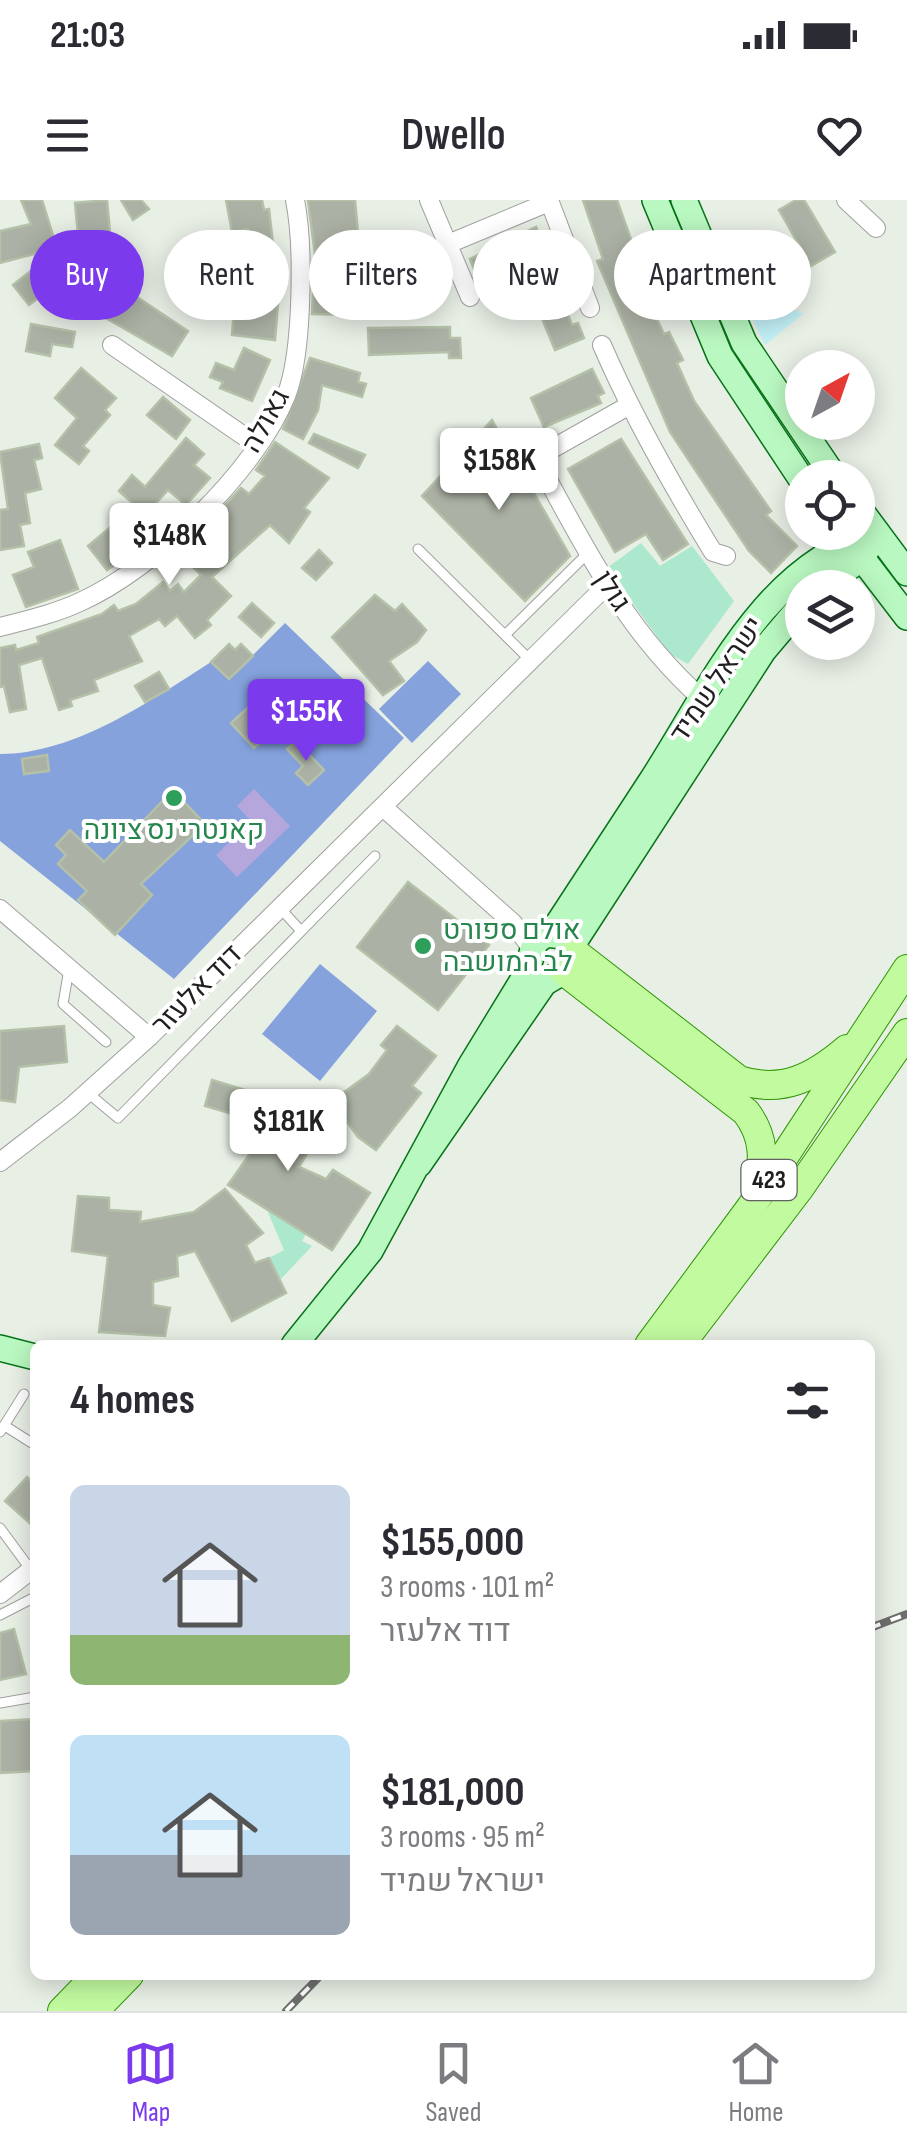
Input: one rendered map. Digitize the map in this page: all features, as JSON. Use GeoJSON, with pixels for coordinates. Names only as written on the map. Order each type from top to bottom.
{"type":"FeatureCollection","features":[{"type":"Feature","properties":{"kind":"main road"},"geometry":{"type":"LineString","coordinates":[[552,952],[739,1080],[754,1085],[794,1084],[846,1050],[881,1010]]}},
{"type":"Feature","properties":{"kind":"main road"},"geometry":{"type":"LineString","coordinates":[[552,952],[746,1112],[760,1136],[762,1153],[751,1207]]}},
{"type":"Feature","properties":{"kind":"main road","name":"423"},"geometry":{"type":"LineString","coordinates":[[653,1340],[751,1207],[907,969]]}},
{"type":"Feature","properties":{"kind":"main road","name":"423"},"geometry":{"type":"LineString","coordinates":[[684,1340],[907,1033]]}},
{"type":"Feature","properties":{"kind":"main road"},"geometry":{"type":"LineString","coordinates":[[858,1104],[907,1053]]}},
{"type":"Feature","properties":{"kind":"main road"},"geometry":{"type":"LineString","coordinates":[[62,2011],[92,1980]]}},
{"type":"Feature","properties":{"kind":"main road"},"geometry":{"type":"LineString","coordinates":[[94,2011],[124,1980]]}},
{"type":"Feature","properties":{"kind":"street","name":"גאולה"},"geometry":{"type":"LineString","coordinates":[[0,627],[81,602],[150,560],[224,486],[257,444],[287,394],[290,378],[299,303],[299,223],[294,200]]}},
{"type":"Feature","properties":{"kind":"street"},"geometry":{"type":"LineString","coordinates":[[429,200],[442,230]]}},
{"type":"Feature","properties":{"kind":"street"},"geometry":{"type":"LineString","coordinates":[[655,200],[720,356],[789,460]]}},
{"type":"Feature","properties":{"kind":"street"},"geometry":{"type":"LineString","coordinates":[[684,200],[744,343],[823,460]]}},
{"type":"Feature","properties":{"kind":"street"},"geometry":{"type":"LineString","coordinates":[[846,200],[876,228]]}},
{"type":"Feature","properties":{"kind":"street"},"geometry":{"type":"LineString","coordinates":[[453,242],[549,201],[560,230]]}},
{"type":"Feature","properties":{"kind":"street"},"geometry":{"type":"LineString","coordinates":[[453,256],[470,297]]}},
{"type":"Feature","properties":{"kind":"street"},"geometry":{"type":"LineString","coordinates":[[112,344],[257,444]]}},
{"type":"Feature","properties":{"kind":"street"},"geometry":{"type":"LineString","coordinates":[[602,345],[628,406],[713,552],[726,556]]}},
{"type":"Feature","properties":{"kind":"street","name":"גולן"},"geometry":{"type":"LineString","coordinates":[[628,406],[536,458],[604,586],[668,666],[701,698]]}},
{"type":"Feature","properties":{"kind":"street"},"geometry":{"type":"LineString","coordinates":[[875,531],[907,573]]}},
{"type":"Feature","properties":{"kind":"street","name":"ישראל שמיד"},"geometry":{"type":"LineString","coordinates":[[823,570],[844,550]]}},
{"type":"Feature","properties":{"kind":"street"},"geometry":{"type":"LineString","coordinates":[[855,550],[907,617]]}},
{"type":"Feature","properties":{"kind":"street","name":"דוד אלעזר"},"geometry":{"type":"LineString","coordinates":[[0,1162],[88,1093],[150,1037],[604,586]]}},
{"type":"Feature","properties":{"kind":"street","name":"ישראל שמיד"},"geometry":{"type":"LineString","coordinates":[[298,1340],[370,1251],[419,1164],[506,1032],[544,982],[552,952],[701,698],[761,612],[785,597]]}},
{"type":"Feature","properties":{"kind":"street"},"geometry":{"type":"LineString","coordinates":[[875,600],[907,617]]}},
{"type":"Feature","properties":{"kind":"street","name":"ישראל שמיד"},"geometry":{"type":"LineString","coordinates":[[552,952],[762,651],[785,625]]}},
{"type":"Feature","properties":{"kind":"street"},"geometry":{"type":"LineString","coordinates":[[383,807],[512,923],[552,952]]}},
{"type":"Feature","properties":{"kind":"street"},"geometry":{"type":"LineString","coordinates":[[0,909],[150,1037]]}},
{"type":"Feature","properties":{"kind":"street"},"geometry":{"type":"LineString","coordinates":[[0,1348],[30,1356]]}},
{"type":"Feature","properties":{"kind":"street"},"geometry":{"type":"LineString","coordinates":[[1,1593],[30,1571]]}},
{"type":"Feature","properties":{"kind":"lane"},"geometry":{"type":"LineString","coordinates":[[418,549],[529,659]]}},
{"type":"Feature","properties":{"kind":"lane"},"geometry":{"type":"LineString","coordinates":[[506,634],[588,553]]}},
{"type":"Feature","properties":{"kind":"lane"},"geometry":{"type":"LineString","coordinates":[[88,1093],[118,1118],[374,856]]}},
{"type":"Feature","properties":{"kind":"lane"},"geometry":{"type":"LineString","coordinates":[[280,908],[301,931]]}},
{"type":"Feature","properties":{"kind":"lane"},"geometry":{"type":"LineString","coordinates":[[69,965],[63,1004],[106,1042]]}},
{"type":"Feature","properties":{"kind":"lane"},"geometry":{"type":"LineString","coordinates":[[24,1394],[3,1429],[30,1442]]}},
{"type":"Feature","properties":{"kind":"lane"},"geometry":{"type":"LineString","coordinates":[[0,1528],[30,1565]]}},
{"type":"Feature","properties":{"kind":"lane"},"geometry":{"type":"LineString","coordinates":[[1,1593],[12,1610]]}},
{"type":"Feature","properties":{"kind":"lane"},"geometry":{"type":"LineString","coordinates":[[0,1616],[30,1600]]}},
{"type":"Feature","properties":{"kind":"lane"},"geometry":{"type":"LineString","coordinates":[[0,1703],[30,1697]]}},
{"type":"Feature","properties":{"kind":"green space"},"geometry":{"type":"Polygon","coordinates":[[[641,543],[660,566],[692,546],[734,601],[688,664],[670,654],[607,568],[641,543]]]}},
{"type":"Feature","properties":{"kind":"green space"},"geometry":{"type":"Polygon","coordinates":[[[267,1210],[306,1234],[302,1241],[312,1246],[280,1280],[269,1258],[284,1250],[267,1210]]]}},
{"type":"Feature","properties":{"kind":"shaded area"},"geometry":{"type":"Polygon","coordinates":[[[753,320],[796,320],[765,345],[753,320]]]}},
{"type":"Feature","properties":{"kind":"shaded area","name":"קאנטרי נס ציונה"},"geometry":{"type":"Polygon","coordinates":[[[285,623],[404,738],[174,979],[0,841],[0,754],[28,752],[84,735],[111,723],[211,662],[229,679],[285,623]]]}},
{"type":"Feature","properties":{"kind":"shaded area"},"geometry":{"type":"Polygon","coordinates":[[[428,661],[461,694],[412,743],[379,709],[428,661]]]}},
{"type":"Feature","properties":{"kind":"shaded area"},"geometry":{"type":"Polygon","coordinates":[[[254,789],[290,826],[237,877],[216,855],[251,821],[237,806],[254,789]]]}},
{"type":"Feature","properties":{"kind":"shaded area"},"geometry":{"type":"Polygon","coordinates":[[[320,964],[377,1011],[320,1081],[262,1034],[320,964]]]}},
{"type":"Feature","properties":{"kind":"building"},"geometry":{"type":"Polygon","coordinates":[[[21,200],[42,200],[51,230],[30,230],[30,255],[0,263],[0,231],[31,224],[21,200]]]}},
{"type":"Feature","properties":{"kind":"building"},"geometry":{"type":"Polygon","coordinates":[[[107,200],[110,230],[78,230],[75,203],[107,200]]]}},
{"type":"Feature","properties":{"kind":"building"},"geometry":{"type":"Polygon","coordinates":[[[121,200],[141,200],[149,209],[133,220],[121,200]]]}},
{"type":"Feature","properties":{"kind":"building"},"geometry":{"type":"Polygon","coordinates":[[[226,200],[262,200],[264,210],[269,209],[271,230],[232,230],[226,200]]]}},
{"type":"Feature","properties":{"kind":"building"},"geometry":{"type":"Polygon","coordinates":[[[308,200],[355,200],[358,230],[312,230],[308,200]]]}},
{"type":"Feature","properties":{"kind":"building"},"geometry":{"type":"Polygon","coordinates":[[[583,200],[617,200],[628,230],[614,230],[614,301],[597,261],[603,259],[583,200]]]}},
{"type":"Feature","properties":{"kind":"building"},"geometry":{"type":"Polygon","coordinates":[[[804,200],[835,252],[811,266],[811,230],[790,230],[779,210],[804,200]]]}},
{"type":"Feature","properties":{"kind":"building"},"geometry":{"type":"Polygon","coordinates":[[[30,272],[30,304],[29,305],[13,285],[30,272]]]}},
{"type":"Feature","properties":{"kind":"building"},"geometry":{"type":"Polygon","coordinates":[[[144,302],[164,315],[164,320],[172,320],[188,331],[172,356],[109,320],[144,320],[144,302]]]}},
{"type":"Feature","properties":{"kind":"building"},"geometry":{"type":"Polygon","coordinates":[[[233,320],[277,320],[275,340],[232,335],[233,320]]]}},
{"type":"Feature","properties":{"kind":"building"},"geometry":{"type":"Polygon","coordinates":[[[543,320],[578,323],[584,338],[555,350],[543,320]]]}},
{"type":"Feature","properties":{"kind":"building"},"geometry":{"type":"Polygon","coordinates":[[[622,320],[657,320],[664,334],[669,332],[683,360],[677,363],[694,401],[771,511],[766,515],[785,534],[785,550],[793,550],[771,573],[749,551],[670,432],[622,320]]]}},
{"type":"Feature","properties":{"kind":"building"},"geometry":{"type":"Polygon","coordinates":[[[31,324],[75,332],[72,347],[52,344],[50,356],[26,351],[31,324]]]}},
{"type":"Feature","properties":{"kind":"building"},"geometry":{"type":"Polygon","coordinates":[[[450,327],[450,338],[460,338],[461,358],[449,358],[449,352],[369,355],[368,328],[450,327]]]}},
{"type":"Feature","properties":{"kind":"building"},"geometry":{"type":"Polygon","coordinates":[[[244,348],[270,360],[252,401],[220,388],[223,382],[210,377],[216,363],[234,370],[244,348]]]}},
{"type":"Feature","properties":{"kind":"building"},"geometry":{"type":"Polygon","coordinates":[[[310,358],[360,373],[358,382],[366,384],[362,397],[322,385],[318,410],[303,439],[283,429],[310,358]]]}},
{"type":"Feature","properties":{"kind":"building"},"geometry":{"type":"Polygon","coordinates":[[[81,368],[116,398],[105,410],[110,415],[83,446],[89,451],[79,464],[55,445],[77,418],[55,398],[81,368]]]}},
{"type":"Feature","properties":{"kind":"building"},"geometry":{"type":"Polygon","coordinates":[[[592,369],[604,393],[598,396],[601,403],[544,427],[531,398],[592,369]]]}},
{"type":"Feature","properties":{"kind":"building"},"geometry":{"type":"Polygon","coordinates":[[[163,397],[190,420],[176,439],[147,415],[163,397]]]}},
{"type":"Feature","properties":{"kind":"building"},"geometry":{"type":"Polygon","coordinates":[[[492,420],[570,556],[525,601],[422,496],[492,420]]]}},
{"type":"Feature","properties":{"kind":"building"},"geometry":{"type":"Polygon","coordinates":[[[314,434],[365,455],[358,468],[309,443],[314,434]]]}},
{"type":"Feature","properties":{"kind":"building"},"geometry":{"type":"Polygon","coordinates":[[[186,438],[204,454],[194,465],[210,478],[186,505],[168,490],[148,512],[163,525],[150,541],[107,570],[88,546],[136,506],[119,491],[132,475],[145,487],[186,438]]]}},
{"type":"Feature","properties":{"kind":"building"},"geometry":{"type":"Polygon","coordinates":[[[621,439],[688,544],[663,560],[646,534],[615,552],[568,469],[621,439]]]}},
{"type":"Feature","properties":{"kind":"building"},"geometry":{"type":"Polygon","coordinates":[[[275,442],[329,478],[304,508],[310,512],[289,543],[270,525],[212,577],[231,596],[207,620],[211,625],[195,638],[177,616],[165,626],[159,619],[129,636],[142,661],[94,680],[98,691],[70,700],[72,706],[59,710],[42,658],[19,665],[26,709],[10,712],[4,686],[0,687],[0,648],[15,645],[16,650],[39,643],[37,637],[102,614],[114,605],[118,611],[136,604],[163,582],[170,591],[178,584],[184,592],[201,575],[185,559],[205,539],[199,533],[241,488],[249,494],[265,476],[256,470],[275,442]]]}},
{"type":"Feature","properties":{"kind":"building"},"geometry":{"type":"Polygon","coordinates":[[[39,444],[42,458],[34,460],[41,489],[25,493],[30,523],[20,525],[24,546],[0,550],[0,510],[8,509],[0,452],[39,444]]]}},
{"type":"Feature","properties":{"kind":"building"},"geometry":{"type":"Polygon","coordinates":[[[60,540],[78,589],[26,607],[13,575],[34,567],[28,552],[60,540]]]}},
{"type":"Feature","properties":{"kind":"building"},"geometry":{"type":"Polygon","coordinates":[[[319,550],[332,563],[316,580],[302,568],[319,550]]]}},
{"type":"Feature","properties":{"kind":"building"},"geometry":{"type":"Polygon","coordinates":[[[375,595],[395,611],[402,604],[426,630],[417,642],[389,661],[404,681],[383,695],[332,637],[375,595]]]}},
{"type":"Feature","properties":{"kind":"building"},"geometry":{"type":"Polygon","coordinates":[[[252,603],[274,623],[261,637],[239,617],[252,603]]]}},
{"type":"Feature","properties":{"kind":"building"},"geometry":{"type":"Polygon","coordinates":[[[229,644],[235,650],[241,644],[253,656],[229,679],[211,662],[229,644]]]}},
{"type":"Feature","properties":{"kind":"building"},"geometry":{"type":"Polygon","coordinates":[[[159,672],[169,689],[145,702],[135,686],[159,672]]]}},
{"type":"Feature","properties":{"kind":"building"},"geometry":{"type":"Polygon","coordinates":[[[254,702],[277,727],[254,748],[231,723],[254,702]]]}},
{"type":"Feature","properties":{"kind":"building"},"geometry":{"type":"Polygon","coordinates":[[[296,741],[324,770],[308,785],[296,773],[303,766],[287,749],[296,741]]]}},
{"type":"Feature","properties":{"kind":"building"},"geometry":{"type":"Polygon","coordinates":[[[47,755],[49,771],[24,774],[22,759],[47,755]]]}},
{"type":"Feature","properties":{"kind":"building"},"geometry":{"type":"Polygon","coordinates":[[[173,790],[205,824],[141,884],[152,895],[115,935],[78,900],[87,891],[58,864],[66,855],[56,845],[70,830],[104,862],[173,790]]]}},
{"type":"Feature","properties":{"kind":"building","name":"אולם ספורט לב המושבה"},"geometry":{"type":"Polygon","coordinates":[[[408,882],[489,945],[438,1010],[357,947],[408,882]]]}},
{"type":"Feature","properties":{"kind":"building"},"geometry":{"type":"Polygon","coordinates":[[[64,1026],[67,1062],[19,1067],[15,1102],[0,1100],[0,1031],[64,1026]]]}},
{"type":"Feature","properties":{"kind":"building"},"geometry":{"type":"Polygon","coordinates":[[[397,1026],[436,1056],[412,1086],[421,1093],[376,1150],[358,1137],[332,1101],[369,1074],[387,1050],[381,1045],[397,1026]]]}},
{"type":"Feature","properties":{"kind":"building"},"geometry":{"type":"Polygon","coordinates":[[[212,1080],[282,1101],[271,1141],[308,1152],[299,1167],[326,1179],[333,1170],[370,1193],[332,1250],[228,1185],[270,1125],[205,1106],[212,1080]]]}},
{"type":"Feature","properties":{"kind":"building"},"geometry":{"type":"Polygon","coordinates":[[[225,1189],[263,1233],[246,1245],[255,1263],[269,1258],[286,1293],[232,1321],[195,1251],[177,1256],[178,1276],[153,1282],[153,1305],[170,1308],[165,1336],[99,1332],[108,1256],[72,1251],[78,1196],[109,1198],[109,1210],[141,1212],[140,1222],[194,1212],[225,1189]]]}},
{"type":"Feature","properties":{"kind":"building"},"geometry":{"type":"Polygon","coordinates":[[[27,1477],[30,1480],[30,1524],[5,1501],[27,1477]]]}},
{"type":"Feature","properties":{"kind":"building"},"geometry":{"type":"Polygon","coordinates":[[[14,1629],[26,1674],[0,1680],[0,1633],[14,1629]]]}},
{"type":"Feature","properties":{"kind":"building"},"geometry":{"type":"Polygon","coordinates":[[[30,1719],[30,1771],[0,1773],[0,1721],[30,1719]]]}},
{"type":"Feature","properties":{"kind":"railway"},"geometry":{"type":"LineString","coordinates":[[875,1626],[907,1614]]}},
{"type":"Feature","properties":{"kind":"railway"},"geometry":{"type":"LineString","coordinates":[[286,2011],[316,1980]]}},
{"type":"Feature","properties":{"kind":"place","name":"קאנטרי נס ציונה"},"geometry":{"type":"Point","coordinates":[174,798]}},
{"type":"Feature","properties":{"kind":"place","name":"אולם ספורט לב המושבה"},"geometry":{"type":"Point","coordinates":[423,946]}}]}
